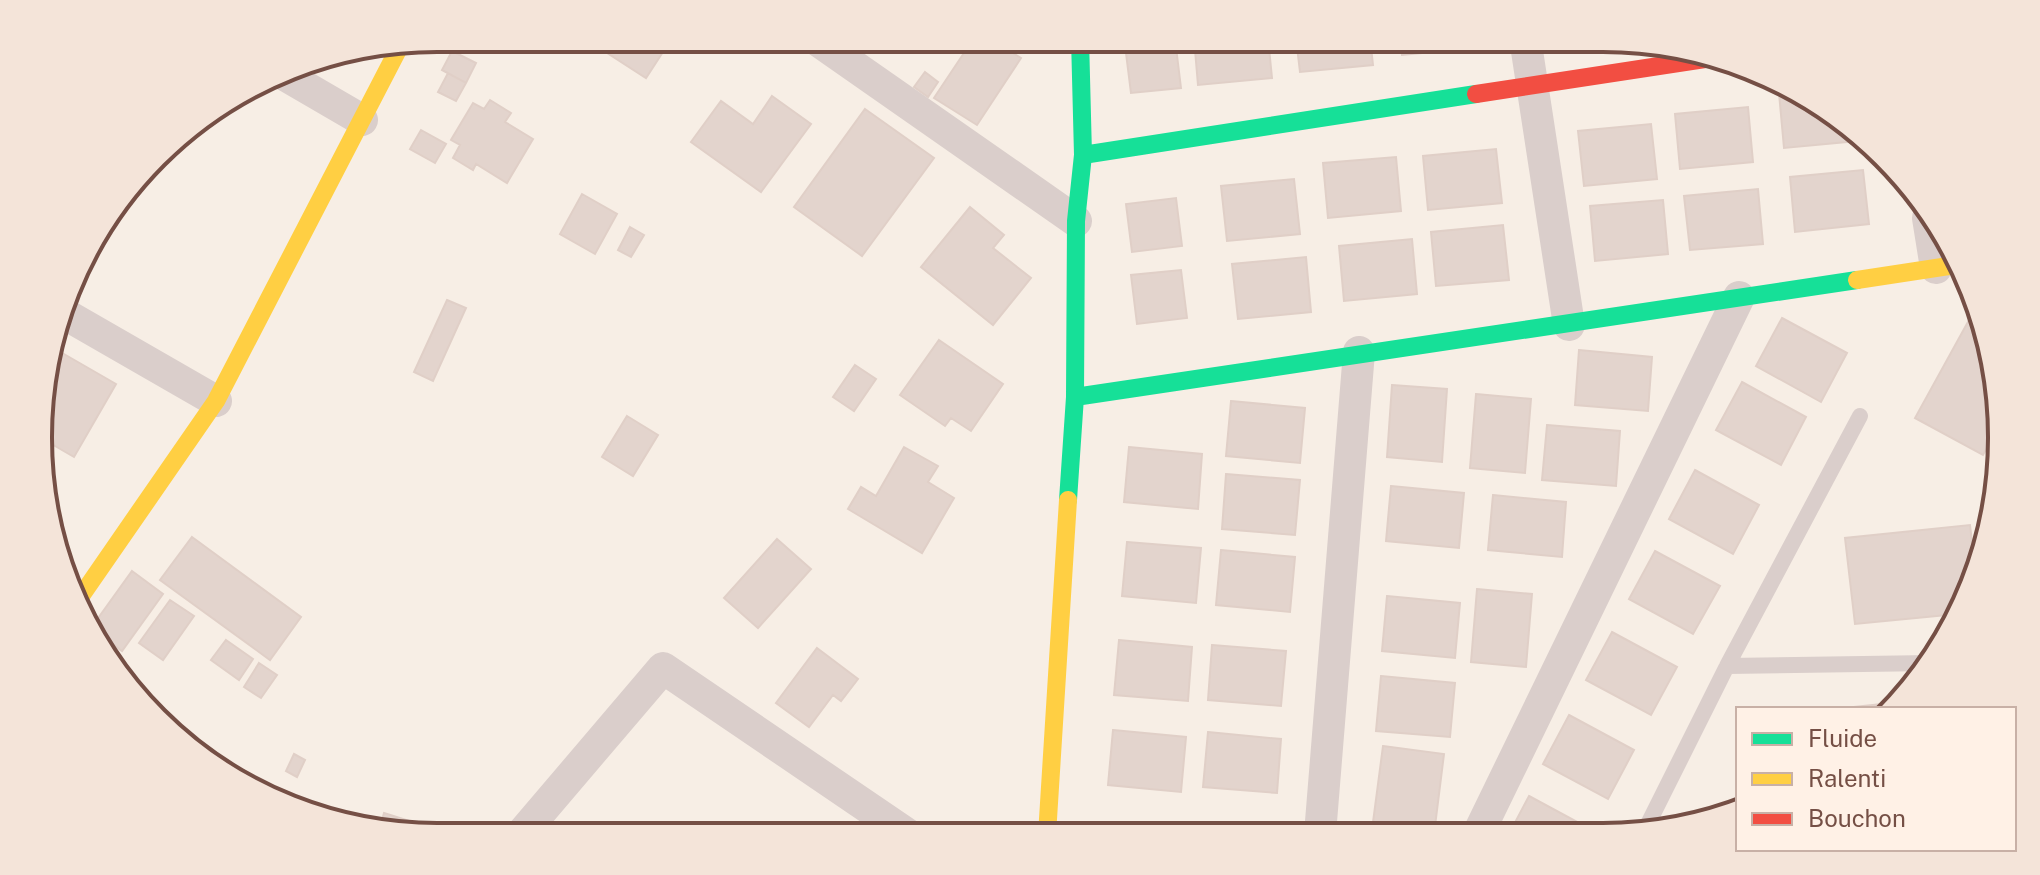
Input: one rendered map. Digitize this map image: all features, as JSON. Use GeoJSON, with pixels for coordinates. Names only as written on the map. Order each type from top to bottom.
{"type":"FeatureCollection","features":[{"type":"Feature","properties":{"kind":"street"},"geometry":{"type":"LineString","coordinates":[[834,52],[1076,221]]}},
{"type":"Feature","properties":{"kind":"street"},"geometry":{"type":"LineString","coordinates":[[1048,823],[1075,397],[1076,221],[1083,155],[1080,52]]}},
{"type":"Feature","properties":{"kind":"street"},"geometry":{"type":"LineString","coordinates":[[1527,52],[1569,325]]}},
{"type":"Feature","properties":{"kind":"street"},"geometry":{"type":"LineString","coordinates":[[84,592],[216,401],[396,54]]}},
{"type":"Feature","properties":{"kind":"street"},"geometry":{"type":"LineString","coordinates":[[1083,155],[1688,62]]}},
{"type":"Feature","properties":{"kind":"street"},"geometry":{"type":"LineString","coordinates":[[293,80],[362,120]]}},
{"type":"Feature","properties":{"kind":"street"},"geometry":{"type":"LineString","coordinates":[[1075,397],[1359,352],[1569,325],[1948,266]]}},
{"type":"Feature","properties":{"kind":"street"},"geometry":{"type":"LineString","coordinates":[[1483,823],[1739,297]]}},
{"type":"Feature","properties":{"kind":"street"},"geometry":{"type":"LineString","coordinates":[[71,318],[216,401]]}},
{"type":"Feature","properties":{"kind":"street"},"geometry":{"type":"LineString","coordinates":[[1321,823],[1359,352]]}},
{"type":"Feature","properties":{"kind":"street"},"geometry":{"type":"LineString","coordinates":[[531,823],[663,668],[891,823]]}},
{"type":"Feature","properties":{"kind":"lane"},"geometry":{"type":"LineString","coordinates":[[1650,820],[1727,666],[1860,416]]}},
{"type":"Feature","properties":{"kind":"lane"},"geometry":{"type":"LineString","coordinates":[[1727,666],[1915,663]]}},
{"type":"Feature","properties":{"kind":"building"},"geometry":{"type":"Polygon","coordinates":[[[451,52],[476,63],[466,83],[442,70],[451,52]]]}},
{"type":"Feature","properties":{"kind":"building"},"geometry":{"type":"Polygon","coordinates":[[[606,52],[663,52],[646,78],[606,52]]]}},
{"type":"Feature","properties":{"kind":"building"},"geometry":{"type":"Polygon","coordinates":[[[965,52],[1011,52],[1021,58],[977,125],[934,98],[965,52]]]}},
{"type":"Feature","properties":{"kind":"building"},"geometry":{"type":"Polygon","coordinates":[[[1126,52],[1177,52],[1181,88],[1131,93],[1126,52]]]}},
{"type":"Feature","properties":{"kind":"building"},"geometry":{"type":"Polygon","coordinates":[[[1195,52],[1269,52],[1272,78],[1198,85],[1195,52]]]}},
{"type":"Feature","properties":{"kind":"building"},"geometry":{"type":"Polygon","coordinates":[[[1298,52],[1372,52],[1373,65],[1300,72],[1298,52]]]}},
{"type":"Feature","properties":{"kind":"building"},"geometry":{"type":"Polygon","coordinates":[[[1402,52],[1433,52],[1402,55],[1402,52]]]}},
{"type":"Feature","properties":{"kind":"building"},"geometry":{"type":"Polygon","coordinates":[[[925,72],[938,82],[928,97],[914,87],[925,72]]]}},
{"type":"Feature","properties":{"kind":"building"},"geometry":{"type":"Polygon","coordinates":[[[448,73],[466,83],[456,101],[438,92],[448,73]]]}},
{"type":"Feature","properties":{"kind":"building"},"geometry":{"type":"Polygon","coordinates":[[[1779,95],[1817,117],[1849,142],[1784,148],[1779,95]]]}},
{"type":"Feature","properties":{"kind":"building"},"geometry":{"type":"Polygon","coordinates":[[[772,96],[811,124],[761,192],[691,142],[721,101],[753,124],[772,96]]]}},
{"type":"Feature","properties":{"kind":"building"},"geometry":{"type":"Polygon","coordinates":[[[490,100],[511,113],[505,122],[533,139],[507,183],[476,164],[473,170],[453,158],[460,145],[451,140],[473,103],[484,109],[490,100]]]}},
{"type":"Feature","properties":{"kind":"building"},"geometry":{"type":"Polygon","coordinates":[[[1748,107],[1753,162],[1680,169],[1675,114],[1748,107]]]}},
{"type":"Feature","properties":{"kind":"building"},"geometry":{"type":"Polygon","coordinates":[[[865,109],[934,158],[862,256],[794,207],[865,109]]]}},
{"type":"Feature","properties":{"kind":"building"},"geometry":{"type":"Polygon","coordinates":[[[1651,124],[1657,179],[1584,186],[1578,131],[1651,124]]]}},
{"type":"Feature","properties":{"kind":"building"},"geometry":{"type":"Polygon","coordinates":[[[421,130],[446,144],[435,163],[410,149],[421,130]]]}},
{"type":"Feature","properties":{"kind":"building"},"geometry":{"type":"Polygon","coordinates":[[[1496,149],[1502,203],[1428,210],[1423,156],[1496,149]]]}},
{"type":"Feature","properties":{"kind":"building"},"geometry":{"type":"Polygon","coordinates":[[[1396,157],[1401,211],[1328,218],[1323,163],[1396,157]]]}},
{"type":"Feature","properties":{"kind":"building"},"geometry":{"type":"Polygon","coordinates":[[[1863,170],[1869,224],[1795,232],[1790,177],[1863,170]]]}},
{"type":"Feature","properties":{"kind":"building"},"geometry":{"type":"Polygon","coordinates":[[[1294,179],[1300,234],[1227,241],[1221,186],[1294,179]]]}},
{"type":"Feature","properties":{"kind":"building"},"geometry":{"type":"Polygon","coordinates":[[[1758,189],[1763,244],[1690,250],[1684,196],[1758,189]]]}},
{"type":"Feature","properties":{"kind":"building"},"geometry":{"type":"Polygon","coordinates":[[[582,194],[617,214],[595,254],[560,234],[582,194]]]}},
{"type":"Feature","properties":{"kind":"building"},"geometry":{"type":"Polygon","coordinates":[[[1176,198],[1182,246],[1132,252],[1126,204],[1176,198]]]}},
{"type":"Feature","properties":{"kind":"building"},"geometry":{"type":"Polygon","coordinates":[[[1663,200],[1668,254],[1595,261],[1590,206],[1663,200]]]}},
{"type":"Feature","properties":{"kind":"building"},"geometry":{"type":"Polygon","coordinates":[[[970,207],[1004,235],[993,248],[1031,278],[993,325],[921,267],[970,207]]]}},
{"type":"Feature","properties":{"kind":"building"},"geometry":{"type":"Polygon","coordinates":[[[1503,225],[1509,280],[1436,286],[1431,232],[1503,225]]]}},
{"type":"Feature","properties":{"kind":"building"},"geometry":{"type":"Polygon","coordinates":[[[630,227],[644,235],[631,257],[618,250],[630,227]]]}},
{"type":"Feature","properties":{"kind":"building"},"geometry":{"type":"Polygon","coordinates":[[[1412,239],[1417,294],[1344,301],[1339,246],[1412,239]]]}},
{"type":"Feature","properties":{"kind":"building"},"geometry":{"type":"Polygon","coordinates":[[[1306,257],[1311,312],[1238,319],[1232,264],[1306,257]]]}},
{"type":"Feature","properties":{"kind":"building"},"geometry":{"type":"Polygon","coordinates":[[[1181,270],[1187,318],[1137,324],[1131,275],[1181,270]]]}},
{"type":"Feature","properties":{"kind":"building"},"geometry":{"type":"Polygon","coordinates":[[[447,300],[466,308],[433,381],[414,372],[447,300]]]}},
{"type":"Feature","properties":{"kind":"building"},"geometry":{"type":"Polygon","coordinates":[[[1782,318],[1847,353],[1821,402],[1756,366],[1782,318]]]}},
{"type":"Feature","properties":{"kind":"building"},"geometry":{"type":"Polygon","coordinates":[[[1970,319],[1985,387],[1988,438],[1983,455],[1915,418],[1970,319]]]}},
{"type":"Feature","properties":{"kind":"building"},"geometry":{"type":"Polygon","coordinates":[[[939,340],[1003,384],[971,431],[951,418],[945,426],[900,395],[939,340]]]}},
{"type":"Feature","properties":{"kind":"building"},"geometry":{"type":"Polygon","coordinates":[[[1579,350],[1652,357],[1648,411],[1575,405],[1579,350]]]}},
{"type":"Feature","properties":{"kind":"building"},"geometry":{"type":"Polygon","coordinates":[[[61,353],[116,384],[74,457],[52,444],[55,387],[61,353]]]}},
{"type":"Feature","properties":{"kind":"building"},"geometry":{"type":"Polygon","coordinates":[[[855,365],[876,379],[854,411],[833,397],[855,365]]]}},
{"type":"Feature","properties":{"kind":"building"},"geometry":{"type":"Polygon","coordinates":[[[1742,382],[1806,417],[1781,465],[1716,430],[1742,382]]]}},
{"type":"Feature","properties":{"kind":"building"},"geometry":{"type":"Polygon","coordinates":[[[1392,385],[1447,389],[1442,462],[1387,457],[1392,385]]]}},
{"type":"Feature","properties":{"kind":"building"},"geometry":{"type":"Polygon","coordinates":[[[1476,394],[1531,399],[1525,473],[1470,468],[1476,394]]]}},
{"type":"Feature","properties":{"kind":"building"},"geometry":{"type":"Polygon","coordinates":[[[1231,401],[1305,408],[1300,463],[1226,456],[1231,401]]]}},
{"type":"Feature","properties":{"kind":"building"},"geometry":{"type":"Polygon","coordinates":[[[627,416],[658,435],[633,476],[602,457],[627,416]]]}},
{"type":"Feature","properties":{"kind":"building"},"geometry":{"type":"Polygon","coordinates":[[[1547,425],[1620,431],[1616,486],[1542,480],[1547,425]]]}},
{"type":"Feature","properties":{"kind":"building"},"geometry":{"type":"Polygon","coordinates":[[[904,447],[938,466],[928,482],[954,498],[922,553],[848,509],[861,487],[876,496],[904,447]]]}},
{"type":"Feature","properties":{"kind":"building"},"geometry":{"type":"Polygon","coordinates":[[[1129,447],[1202,454],[1198,509],[1124,502],[1129,447]]]}},
{"type":"Feature","properties":{"kind":"building"},"geometry":{"type":"Polygon","coordinates":[[[1695,470],[1759,505],[1733,554],[1669,519],[1695,470]]]}},
{"type":"Feature","properties":{"kind":"building"},"geometry":{"type":"Polygon","coordinates":[[[1226,474],[1300,480],[1295,535],[1222,529],[1226,474]]]}},
{"type":"Feature","properties":{"kind":"building"},"geometry":{"type":"Polygon","coordinates":[[[1391,486],[1464,493],[1459,548],[1386,541],[1391,486]]]}},
{"type":"Feature","properties":{"kind":"building"},"geometry":{"type":"Polygon","coordinates":[[[1493,495],[1566,502],[1562,557],[1488,550],[1493,495]]]}},
{"type":"Feature","properties":{"kind":"building"},"geometry":{"type":"Polygon","coordinates":[[[1970,525],[1972,546],[1944,615],[1855,624],[1845,538],[1970,525]]]}},
{"type":"Feature","properties":{"kind":"building"},"geometry":{"type":"Polygon","coordinates":[[[192,537],[301,617],[270,660],[160,580],[192,537]]]}},
{"type":"Feature","properties":{"kind":"building"},"geometry":{"type":"Polygon","coordinates":[[[777,539],[811,569],[758,628],[724,598],[777,539]]]}},
{"type":"Feature","properties":{"kind":"building"},"geometry":{"type":"Polygon","coordinates":[[[1127,542],[1201,548],[1196,603],[1122,596],[1127,542]]]}},
{"type":"Feature","properties":{"kind":"building"},"geometry":{"type":"Polygon","coordinates":[[[1221,550],[1295,557],[1290,612],[1216,605],[1221,550]]]}},
{"type":"Feature","properties":{"kind":"building"},"geometry":{"type":"Polygon","coordinates":[[[1655,551],[1720,586],[1693,634],[1629,599],[1655,551]]]}},
{"type":"Feature","properties":{"kind":"building"},"geometry":{"type":"Polygon","coordinates":[[[132,571],[163,594],[122,651],[112,644],[98,619],[132,571]]]}},
{"type":"Feature","properties":{"kind":"building"},"geometry":{"type":"Polygon","coordinates":[[[1477,589],[1532,594],[1526,667],[1471,662],[1477,589]]]}},
{"type":"Feature","properties":{"kind":"building"},"geometry":{"type":"Polygon","coordinates":[[[1387,596],[1460,603],[1455,658],[1382,651],[1387,596]]]}},
{"type":"Feature","properties":{"kind":"building"},"geometry":{"type":"Polygon","coordinates":[[[170,600],[194,616],[163,660],[139,643],[170,600]]]}},
{"type":"Feature","properties":{"kind":"building"},"geometry":{"type":"Polygon","coordinates":[[[1612,632],[1677,667],[1651,715],[1586,680],[1612,632]]]}},
{"type":"Feature","properties":{"kind":"building"},"geometry":{"type":"Polygon","coordinates":[[[226,640],[253,659],[239,680],[211,660],[226,640]]]}},
{"type":"Feature","properties":{"kind":"building"},"geometry":{"type":"Polygon","coordinates":[[[1119,640],[1192,647],[1188,701],[1114,695],[1119,640]]]}},
{"type":"Feature","properties":{"kind":"building"},"geometry":{"type":"Polygon","coordinates":[[[1212,645],[1286,651],[1281,706],[1208,700],[1212,645]]]}},
{"type":"Feature","properties":{"kind":"building"},"geometry":{"type":"Polygon","coordinates":[[[817,648],[858,679],[841,701],[833,695],[809,727],[776,703],[817,648]]]}},
{"type":"Feature","properties":{"kind":"building"},"geometry":{"type":"Polygon","coordinates":[[[259,663],[277,675],[261,698],[244,687],[259,663]]]}},
{"type":"Feature","properties":{"kind":"building"},"geometry":{"type":"Polygon","coordinates":[[[1381,676],[1455,683],[1450,737],[1376,731],[1381,676]]]}},
{"type":"Feature","properties":{"kind":"building"},"geometry":{"type":"Polygon","coordinates":[[[1569,715],[1634,750],[1608,799],[1543,764],[1569,715]]]}},
{"type":"Feature","properties":{"kind":"building"},"geometry":{"type":"Polygon","coordinates":[[[1113,730],[1186,737],[1181,792],[1108,785],[1113,730]]]}},
{"type":"Feature","properties":{"kind":"building"},"geometry":{"type":"Polygon","coordinates":[[[1208,732],[1281,739],[1277,793],[1203,787],[1208,732]]]}},
{"type":"Feature","properties":{"kind":"building"},"geometry":{"type":"Polygon","coordinates":[[[1383,746],[1444,754],[1435,823],[1373,823],[1383,746]]]}},
{"type":"Feature","properties":{"kind":"building"},"geometry":{"type":"Polygon","coordinates":[[[294,754],[305,760],[297,777],[286,771],[294,754]]]}},
{"type":"Feature","properties":{"kind":"building"},"geometry":{"type":"Polygon","coordinates":[[[1529,796],[1579,823],[1515,823],[1529,796]]]}},
{"type":"Feature","properties":{"kind":"building"},"geometry":{"type":"Polygon","coordinates":[[[384,813],[412,822],[387,820],[382,819],[384,813]]]}},
{"type":"Feature","properties":{"kind":"traffic: fast"},"geometry":{"type":"LineString","coordinates":[[1068,500],[1075,397],[1076,221],[1083,155],[1080,52]]}},
{"type":"Feature","properties":{"kind":"traffic: fast"},"geometry":{"type":"LineString","coordinates":[[1083,155],[1476,94]]}},
{"type":"Feature","properties":{"kind":"traffic: fast"},"geometry":{"type":"LineString","coordinates":[[1075,397],[1857,280]]}},
{"type":"Feature","properties":{"kind":"traffic: slow"},"geometry":{"type":"LineString","coordinates":[[84,592],[216,401],[396,54]]}},
{"type":"Feature","properties":{"kind":"traffic: slow"},"geometry":{"type":"LineString","coordinates":[[1857,280],[1948,266]]}},
{"type":"Feature","properties":{"kind":"traffic: slow"},"geometry":{"type":"LineString","coordinates":[[1048,823],[1068,500]]}},
{"type":"Feature","properties":{"kind":"traffic: jam"},"geometry":{"type":"LineString","coordinates":[[1476,94],[1688,62]]}}]}
